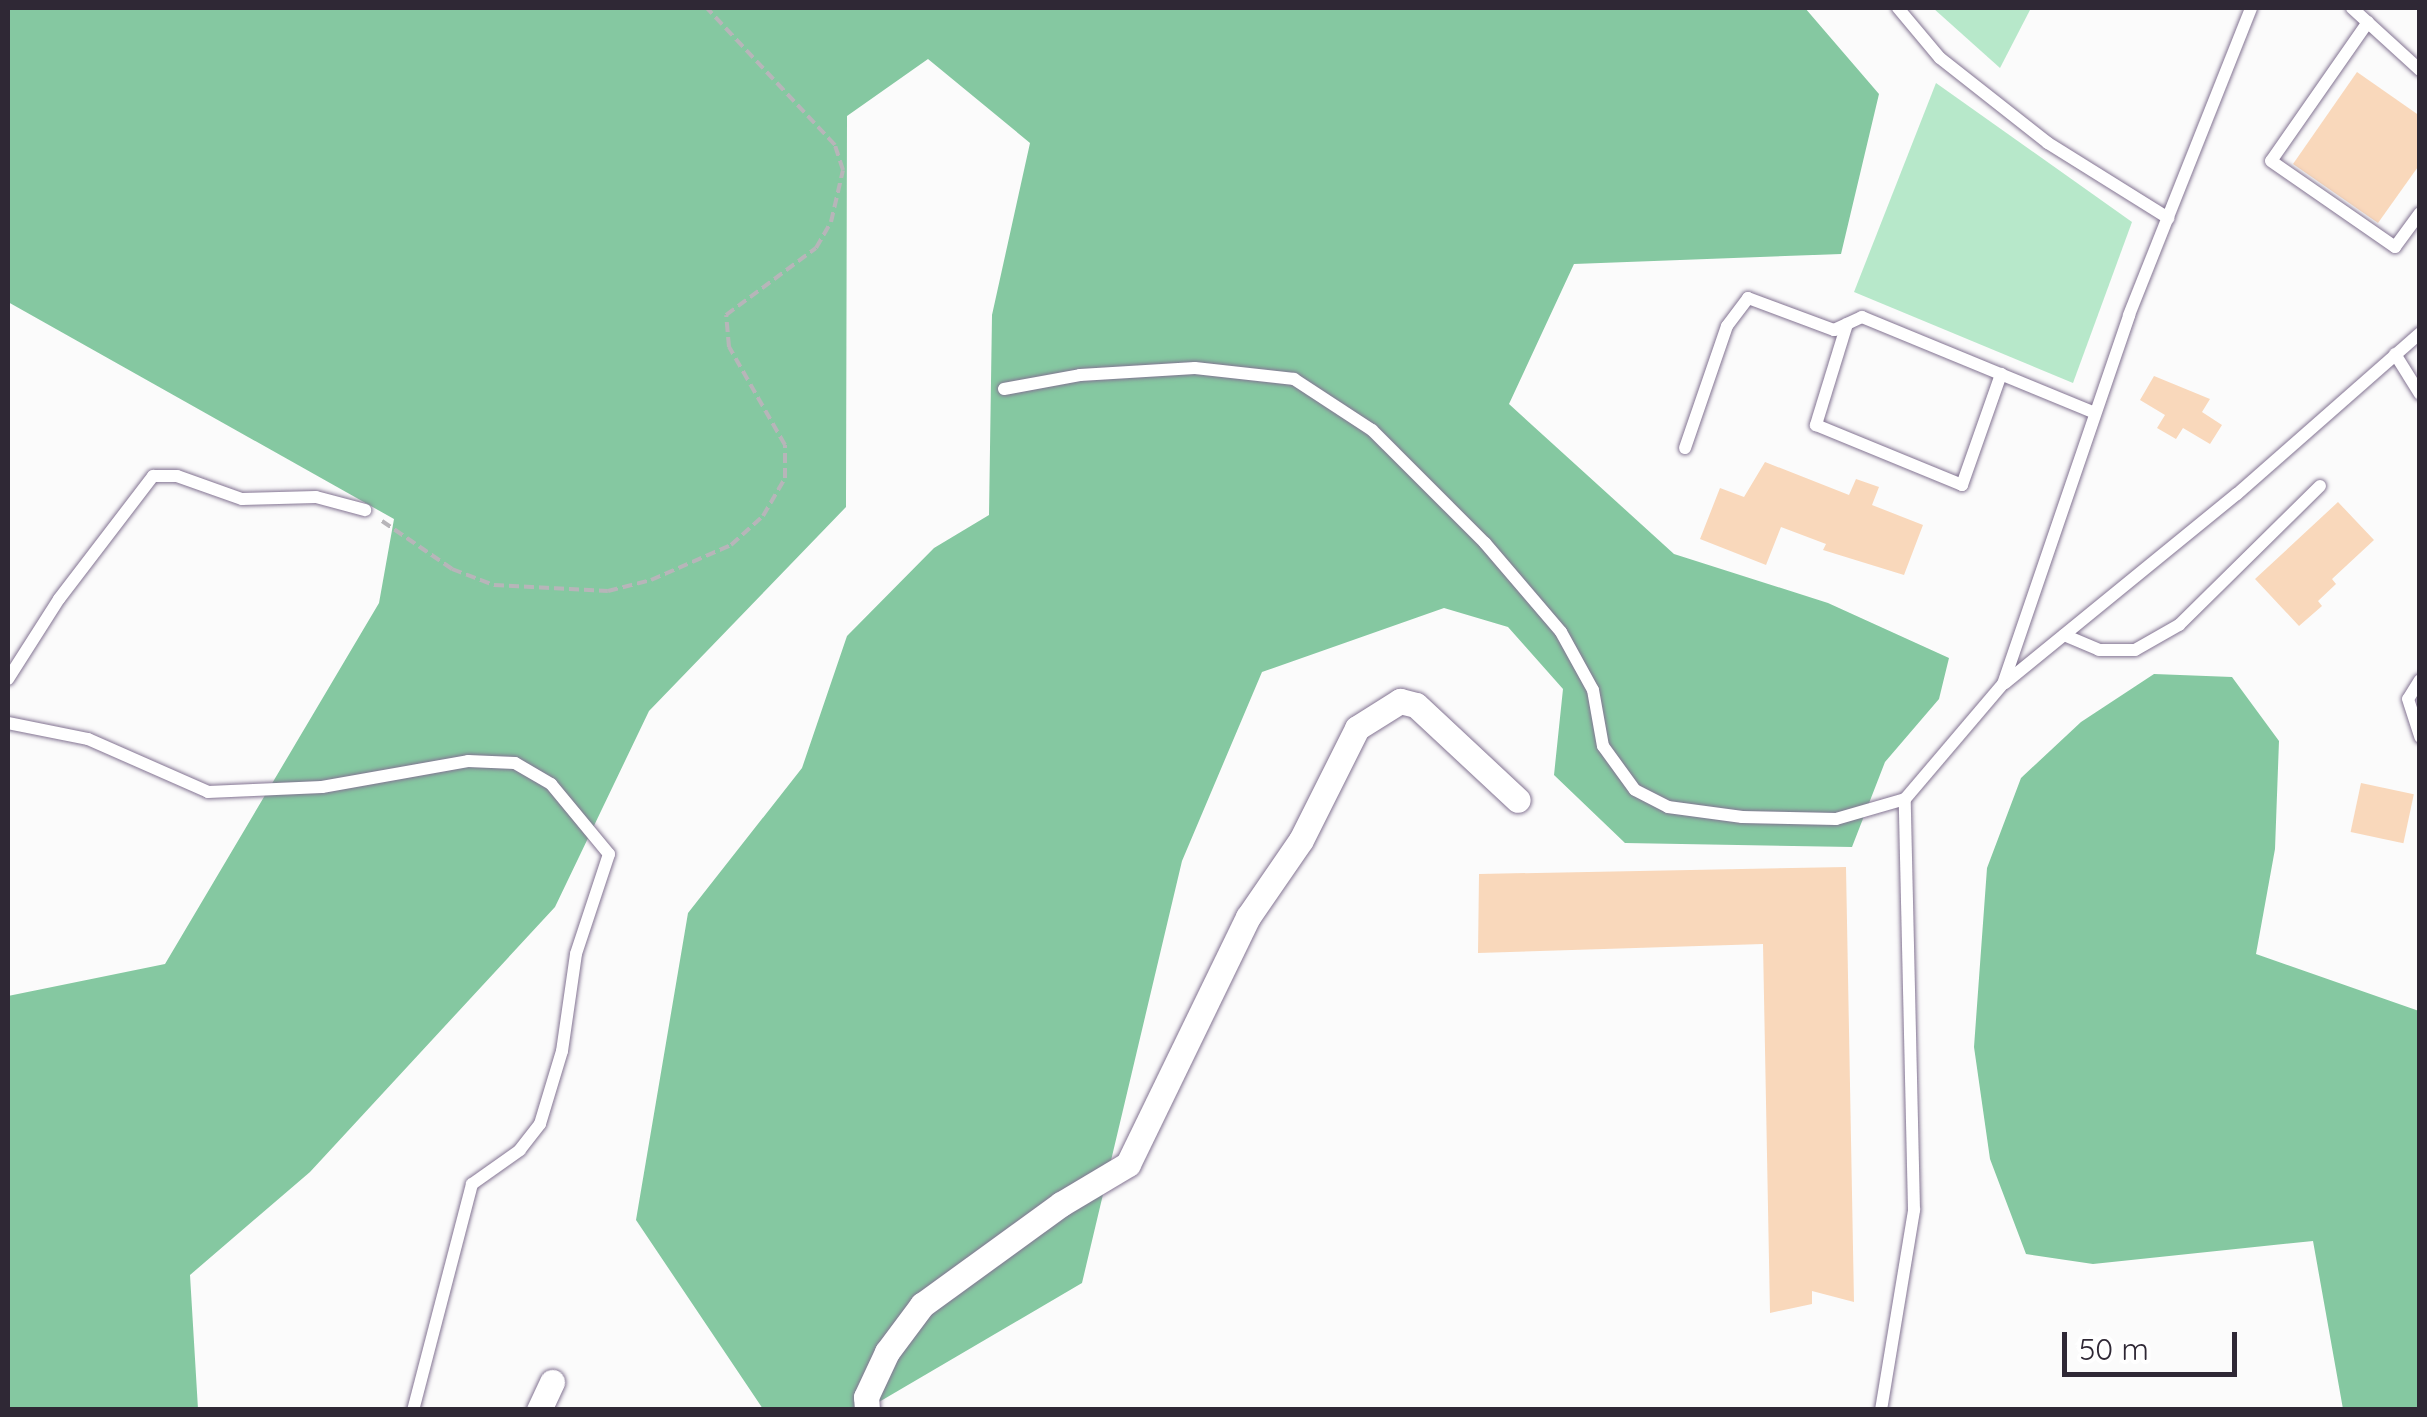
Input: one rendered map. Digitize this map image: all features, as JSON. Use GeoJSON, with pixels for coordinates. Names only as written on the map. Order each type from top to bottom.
{"type":"FeatureCollection","features":[{"type":"Feature","properties":{"kind":"street"},"geometry":{"type":"LineString","coordinates":[[867,1410],[866,1397],[887,1352],[922,1305],[1061,1204],[1128,1164],[1248,917],[1301,840],[1357,728],[1400,701],[1416,705],[1518,800]]}},
{"type":"Feature","properties":{"kind":"street"},"geometry":{"type":"LineString","coordinates":[[539,1410],[552,1382]]}},
{"type":"Feature","properties":{"kind":"lane"},"geometry":{"type":"LineString","coordinates":[[1898,8],[1940,58],[2048,143],[2168,218]]}},
{"type":"Feature","properties":{"kind":"lane"},"geometry":{"type":"LineString","coordinates":[[2003,684],[2096,413],[2251,8]]}},
{"type":"Feature","properties":{"kind":"lane"},"geometry":{"type":"LineString","coordinates":[[2352,8],[2420,70]]}},
{"type":"Feature","properties":{"kind":"lane"},"geometry":{"type":"LineString","coordinates":[[2368,22],[2270,161],[2395,247],[2420,213]]}},
{"type":"Feature","properties":{"kind":"lane"},"geometry":{"type":"LineString","coordinates":[[1685,448],[1727,326],[1748,298],[1834,330],[1862,317],[2096,413]]}},
{"type":"Feature","properties":{"kind":"lane"},"geometry":{"type":"LineString","coordinates":[[1847,324],[1816,424],[1962,485],[2001,374]]}},
{"type":"Feature","properties":{"kind":"lane"},"geometry":{"type":"LineString","coordinates":[[1004,389],[1080,375],[1195,368],[1294,379],[1372,430],[1485,543],[1561,632],[1593,690],[1603,746],[1634,790],[1668,807],[1742,817],[1836,819],[1905,799],[2003,684],[2420,333]]}},
{"type":"Feature","properties":{"kind":"lane"},"geometry":{"type":"LineString","coordinates":[[2395,354],[2420,394]]}},
{"type":"Feature","properties":{"kind":"lane"},"geometry":{"type":"LineString","coordinates":[[8,679],[58,599],[153,476],[176,476],[242,498],[316,497],[365,510]]}},
{"type":"Feature","properties":{"kind":"lane"},"geometry":{"type":"LineString","coordinates":[[2064,635],[2099,650],[2135,650],[2179,625],[2320,486]]}},
{"type":"Feature","properties":{"kind":"lane"},"geometry":{"type":"LineString","coordinates":[[2420,680],[2408,698],[2420,737]]}},
{"type":"Feature","properties":{"kind":"lane"},"geometry":{"type":"LineString","coordinates":[[8,723],[88,739],[208,792],[322,786],[468,761],[515,763],[551,784],[609,854],[576,954],[562,1051],[540,1124],[520,1150],[472,1184],[413,1410]]}},
{"type":"Feature","properties":{"kind":"lane"},"geometry":{"type":"LineString","coordinates":[[1882,1410],[1914,1210],[1905,799]]}},
{"type":"Feature","properties":{"kind":"path"},"geometry":{"type":"LineString","coordinates":[[365,510],[452,569],[494,585],[554,592],[608,591],[650,580],[731,544],[763,516],[785,478],[785,445],[729,347],[726,314],[816,248],[831,222],[843,170],[835,146],[708,8]]}},
{"type":"Feature","properties":{"kind":"green space"},"geometry":{"type":"Polygon","coordinates":[[[8,8],[1805,8],[1879,94],[1841,254],[1574,264],[1509,404],[1674,554],[1828,603],[1949,658],[1939,699],[1885,762],[1852,847],[1625,843],[1554,775],[1563,689],[1508,627],[1444,608],[1262,672],[1182,861],[1082,1283],[867,1409],[763,1409],[636,1220],[688,913],[802,768],[847,636],[934,548],[989,515],[992,315],[1030,143],[928,59],[847,116],[846,507],[649,711],[555,907],[310,1172],[190,1275],[198,1409],[8,1409],[8,996],[165,964],[379,603],[394,519],[8,302],[8,8]]]}},
{"type":"Feature","properties":{"kind":"green space"},"geometry":{"type":"Polygon","coordinates":[[[1933,8],[2031,8],[2000,68],[1933,8]]]}},
{"type":"Feature","properties":{"kind":"green space"},"geometry":{"type":"Polygon","coordinates":[[[1936,83],[2132,222],[2073,383],[1854,292],[1936,83]]]}},
{"type":"Feature","properties":{"kind":"green space"},"geometry":{"type":"Polygon","coordinates":[[[2154,674],[2232,677],[2279,741],[2275,849],[2256,954],[2419,1011],[2419,1409],[2343,1409],[2313,1241],[2093,1264],[2026,1254],[1990,1159],[1974,1047],[1987,868],[2021,778],[2081,722],[2154,674]]]}},
{"type":"Feature","properties":{"kind":"building"},"geometry":{"type":"Polygon","coordinates":[[[2357,72],[2420,116],[2420,164],[2378,223],[2293,164],[2357,72]]]}},
{"type":"Feature","properties":{"kind":"building"},"geometry":{"type":"Polygon","coordinates":[[[2154,376],[2210,399],[2202,412],[2222,425],[2210,444],[2183,428],[2176,439],[2157,428],[2165,415],[2140,400],[2154,376]]]}},
{"type":"Feature","properties":{"kind":"building"},"geometry":{"type":"Polygon","coordinates":[[[1765,462],[1849,495],[1856,479],[1879,487],[1872,505],[1923,525],[1904,575],[1823,550],[1826,544],[1781,527],[1766,565],[1700,539],[1720,488],[1744,497],[1765,462]]]}},
{"type":"Feature","properties":{"kind":"building"},"geometry":{"type":"Polygon","coordinates":[[[2338,502],[2374,540],[2332,579],[2336,584],[2318,601],[2322,606],[2299,626],[2255,579],[2338,502]]]}},
{"type":"Feature","properties":{"kind":"building"},"geometry":{"type":"Polygon","coordinates":[[[2361,783],[2414,794],[2403,843],[2351,832],[2361,783]]]}},
{"type":"Feature","properties":{"kind":"building"},"geometry":{"type":"Polygon","coordinates":[[[1846,867],[1854,1302],[1812,1291],[1812,1304],[1770,1313],[1763,944],[1478,953],[1479,874],[1846,867]]]}}]}
